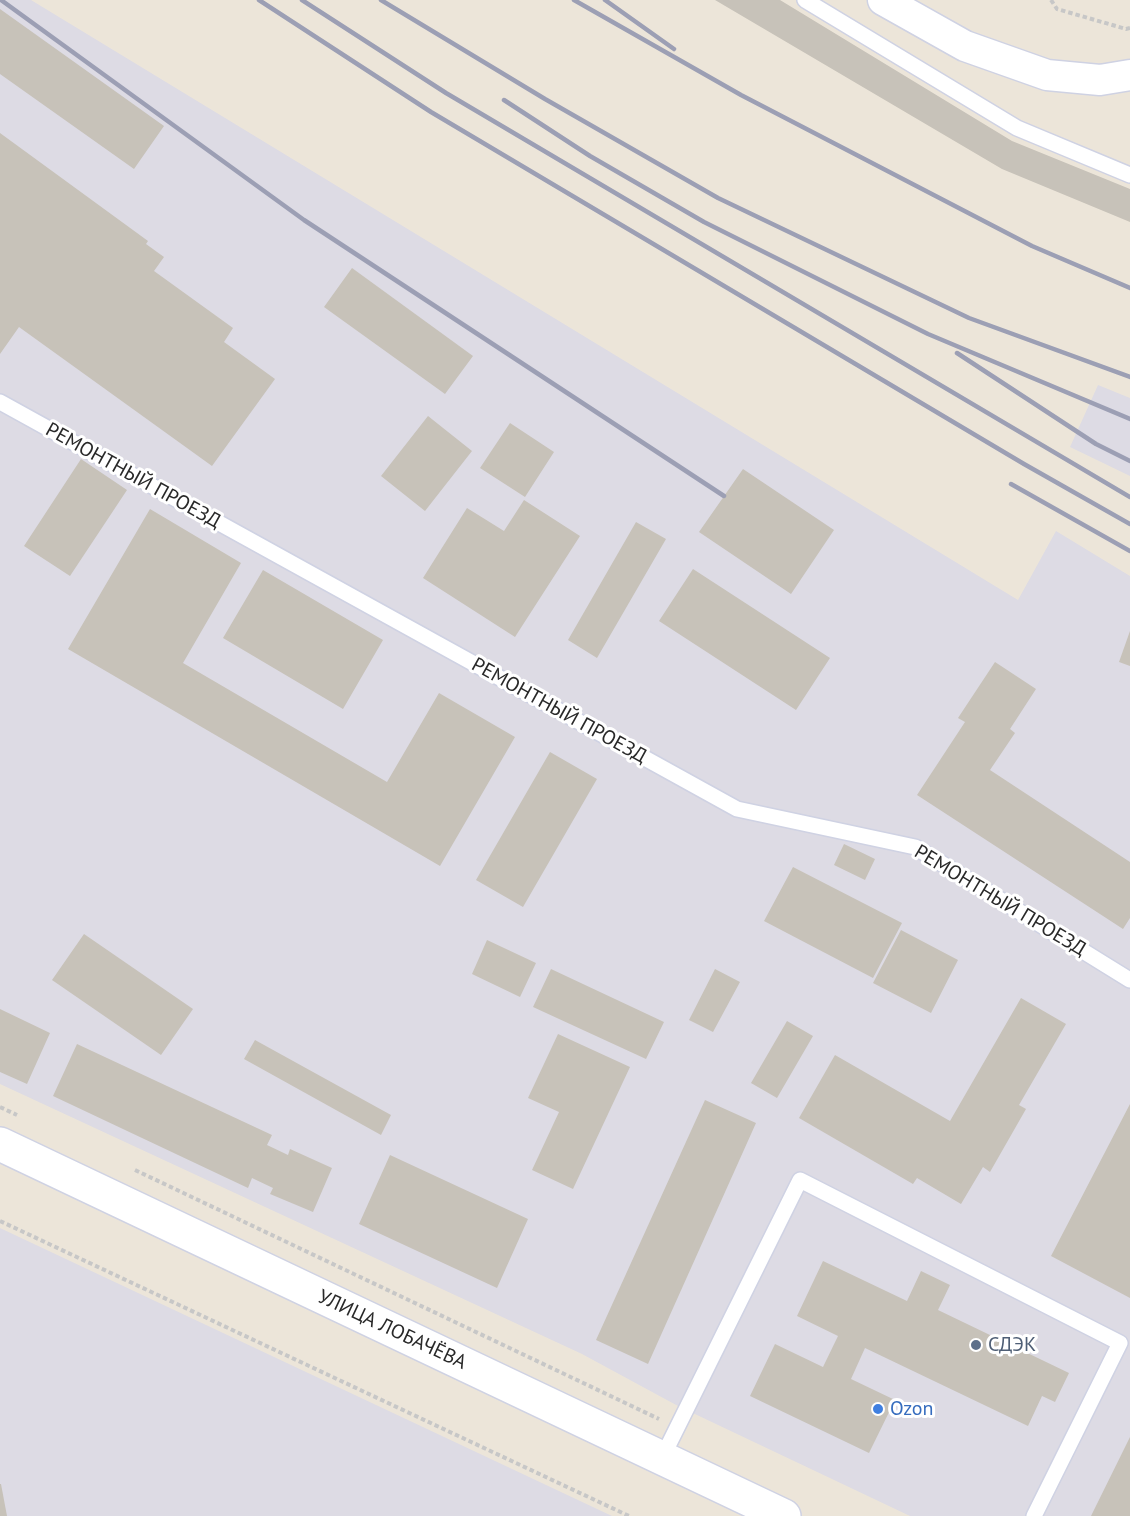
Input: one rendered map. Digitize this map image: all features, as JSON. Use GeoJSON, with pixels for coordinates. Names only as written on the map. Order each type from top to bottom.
{"type":"FeatureCollection","features":[{"type":"Feature","properties":{"kind":"main road","name":"УЛИЦА ЛОБАЧЁВА"},"geometry":{"type":"LineString","coordinates":[[0,1144],[784,1516]]}},
{"type":"Feature","properties":{"kind":"street"},"geometry":{"type":"LineString","coordinates":[[883,0],[965,46],[1047,75],[1100,80],[1130,75]]}},
{"type":"Feature","properties":{"kind":"lane"},"geometry":{"type":"LineString","coordinates":[[805,0],[1017,128],[1130,174]]}},
{"type":"Feature","properties":{"kind":"lane","name":"РЕМОНТНЫЙ ПРОЕЗД"},"geometry":{"type":"LineString","coordinates":[[0,402],[737,809],[915,847],[1130,980]]}},
{"type":"Feature","properties":{"kind":"lane"},"geometry":{"type":"LineString","coordinates":[[662,1458],[801,1180],[1120,1343],[1034,1516]]}},
{"type":"Feature","properties":{"kind":"path"},"geometry":{"type":"LineString","coordinates":[[1051,0],[1057,9],[1126,29],[1130,28]]}},
{"type":"Feature","properties":{"kind":"path"},"geometry":{"type":"LineString","coordinates":[[0,1107],[21,1117]]}},
{"type":"Feature","properties":{"kind":"path"},"geometry":{"type":"LineString","coordinates":[[129,1168],[676,1427]]}},
{"type":"Feature","properties":{"kind":"path"},"geometry":{"type":"LineString","coordinates":[[0,1221],[629,1516]]}},
{"type":"Feature","properties":{"kind":"shaded area"},"geometry":{"type":"Polygon","coordinates":[[[0,0],[31,0],[1018,600],[1056,531],[1130,576],[1130,1516],[910,1516],[678,1406],[582,1354],[0,1084],[0,0]]]}},
{"type":"Feature","properties":{"kind":"shaded area"},"geometry":{"type":"Polygon","coordinates":[[[1098,385],[1130,398],[1130,476],[1070,447],[1098,385]]]}},
{"type":"Feature","properties":{"kind":"shaded area"},"geometry":{"type":"Polygon","coordinates":[[[0,1228],[612,1516],[0,1516],[0,1228]]]}},
{"type":"Feature","properties":{"kind":"building"},"geometry":{"type":"Polygon","coordinates":[[[715,0],[780,0],[1012,141],[1130,189],[1130,222],[1002,169],[715,0]]]}},
{"type":"Feature","properties":{"kind":"building"},"geometry":{"type":"Polygon","coordinates":[[[0,9],[164,126],[134,169],[0,74],[0,9]]]}},
{"type":"Feature","properties":{"kind":"building"},"geometry":{"type":"Polygon","coordinates":[[[0,133],[148,241],[146,244],[164,257],[154,271],[233,328],[224,342],[275,379],[212,466],[19,327],[0,354],[0,133]]]}},
{"type":"Feature","properties":{"kind":"building"},"geometry":{"type":"Polygon","coordinates":[[[352,268],[473,356],[445,394],[324,307],[352,268]]]}},
{"type":"Feature","properties":{"kind":"building"},"geometry":{"type":"Polygon","coordinates":[[[428,416],[472,451],[425,511],[381,476],[428,416]]]}},
{"type":"Feature","properties":{"kind":"building"},"geometry":{"type":"Polygon","coordinates":[[[510,423],[554,452],[525,497],[480,468],[510,423]]]}},
{"type":"Feature","properties":{"kind":"building"},"geometry":{"type":"Polygon","coordinates":[[[81,459],[127,490],[70,576],[24,546],[81,459]]]}},
{"type":"Feature","properties":{"kind":"building"},"geometry":{"type":"Polygon","coordinates":[[[743,469],[834,530],[791,594],[699,532],[743,469]]]}},
{"type":"Feature","properties":{"kind":"building"},"geometry":{"type":"Polygon","coordinates":[[[524,500],[580,536],[515,637],[423,578],[467,508],[504,531],[524,500]]]}},
{"type":"Feature","properties":{"kind":"building"},"geometry":{"type":"Polygon","coordinates":[[[150,509],[241,563],[183,663],[387,782],[439,693],[515,737],[440,866],[68,649],[150,509]]]}},
{"type":"Feature","properties":{"kind":"building"},"geometry":{"type":"Polygon","coordinates":[[[636,522],[666,539],[597,658],[568,640],[636,522]]]}},
{"type":"Feature","properties":{"kind":"building"},"geometry":{"type":"Polygon","coordinates":[[[693,569],[830,658],[796,710],[659,621],[693,569]]]}},
{"type":"Feature","properties":{"kind":"building"},"geometry":{"type":"Polygon","coordinates":[[[263,570],[383,640],[343,709],[223,638],[263,570]]]}},
{"type":"Feature","properties":{"kind":"building"},"geometry":{"type":"Polygon","coordinates":[[[1130,631],[1130,666],[1119,662],[1130,631]]]}},
{"type":"Feature","properties":{"kind":"building"},"geometry":{"type":"Polygon","coordinates":[[[995,662],[1036,689],[1010,729],[1015,733],[990,770],[1130,862],[1130,918],[1123,929],[917,795],[965,722],[958,718],[995,662]]]}},
{"type":"Feature","properties":{"kind":"building"},"geometry":{"type":"Polygon","coordinates":[[[550,752],[597,779],[523,907],[476,880],[550,752]]]}},
{"type":"Feature","properties":{"kind":"building"},"geometry":{"type":"Polygon","coordinates":[[[844,844],[875,859],[865,880],[834,865],[844,844]]]}},
{"type":"Feature","properties":{"kind":"building"},"geometry":{"type":"Polygon","coordinates":[[[793,867],[902,923],[873,978],[764,921],[793,867]]]}},
{"type":"Feature","properties":{"kind":"building"},"geometry":{"type":"Polygon","coordinates":[[[901,930],[958,960],[931,1013],[873,983],[901,930]]]}},
{"type":"Feature","properties":{"kind":"building"},"geometry":{"type":"Polygon","coordinates":[[[84,934],[193,1009],[161,1055],[52,980],[84,934]]]}},
{"type":"Feature","properties":{"kind":"building"},"geometry":{"type":"Polygon","coordinates":[[[487,940],[536,963],[520,997],[472,974],[487,940]]]}},
{"type":"Feature","properties":{"kind":"building"},"geometry":{"type":"Polygon","coordinates":[[[551,969],[664,1022],[646,1059],[533,1007],[551,969]]]}},
{"type":"Feature","properties":{"kind":"building"},"geometry":{"type":"Polygon","coordinates":[[[715,969],[740,982],[713,1032],[689,1020],[715,969]]]}},
{"type":"Feature","properties":{"kind":"building"},"geometry":{"type":"Polygon","coordinates":[[[1021,998],[1066,1024],[1019,1105],[1026,1109],[990,1172],[983,1167],[961,1204],[917,1178],[913,1184],[799,1118],[835,1055],[950,1121],[1021,998]]]}},
{"type":"Feature","properties":{"kind":"building"},"geometry":{"type":"Polygon","coordinates":[[[0,1009],[50,1033],[27,1084],[0,1072],[0,1009]]]}},
{"type":"Feature","properties":{"kind":"building"},"geometry":{"type":"Polygon","coordinates":[[[787,1021],[813,1036],[777,1098],[751,1083],[787,1021]]]}},
{"type":"Feature","properties":{"kind":"building"},"geometry":{"type":"Polygon","coordinates":[[[558,1034],[630,1067],[573,1189],[532,1170],[559,1112],[528,1098],[558,1034]]]}},
{"type":"Feature","properties":{"kind":"building"},"geometry":{"type":"Polygon","coordinates":[[[255,1040],[391,1115],[381,1135],[244,1059],[255,1040]]]}},
{"type":"Feature","properties":{"kind":"building"},"geometry":{"type":"Polygon","coordinates":[[[77,1044],[272,1135],[267,1145],[288,1155],[290,1149],[332,1168],[313,1212],[270,1194],[273,1188],[252,1178],[248,1188],[53,1096],[77,1044]]]}},
{"type":"Feature","properties":{"kind":"building"},"geometry":{"type":"Polygon","coordinates":[[[705,1100],[756,1123],[648,1364],[596,1340],[705,1100]]]}},
{"type":"Feature","properties":{"kind":"building"},"geometry":{"type":"Polygon","coordinates":[[[1130,1104],[1130,1298],[1051,1256],[1130,1104]]]}},
{"type":"Feature","properties":{"kind":"building"},"geometry":{"type":"Polygon","coordinates":[[[390,1155],[528,1219],[497,1288],[359,1224],[390,1155]]]}},
{"type":"Feature","properties":{"kind":"building"},"geometry":{"type":"Polygon","coordinates":[[[823,1261],[907,1301],[921,1271],[950,1285],[938,1310],[1069,1373],[1055,1402],[1042,1396],[1028,1426],[865,1348],[851,1379],[895,1400],[869,1453],[750,1396],[775,1344],[823,1367],[838,1336],[797,1316],[823,1261]]]}},
{"type":"Feature","properties":{"kind":"building"},"geometry":{"type":"Polygon","coordinates":[[[1130,1437],[1130,1516],[1091,1516],[1130,1437]]]}},
{"type":"Feature","properties":{"kind":"building"},"geometry":{"type":"Polygon","coordinates":[[[1,1484],[7,1516],[0,1516],[1,1484]]]}},
{"type":"Feature","properties":{"kind":"railway"},"geometry":{"type":"LineString","coordinates":[[1,0],[304,220],[724,496]]}},
{"type":"Feature","properties":{"kind":"railway"},"geometry":{"type":"LineString","coordinates":[[259,0],[431,112],[1024,464],[1130,524]]}},
{"type":"Feature","properties":{"kind":"railway"},"geometry":{"type":"LineString","coordinates":[[302,0],[446,93],[1130,497]]}},
{"type":"Feature","properties":{"kind":"railway"},"geometry":{"type":"LineString","coordinates":[[381,0],[545,99],[718,198],[969,318],[1130,377]]}},
{"type":"Feature","properties":{"kind":"railway"},"geometry":{"type":"LineString","coordinates":[[574,0],[741,95],[1032,246],[1130,288]]}},
{"type":"Feature","properties":{"kind":"railway"},"geometry":{"type":"LineString","coordinates":[[605,0],[674,49]]}},
{"type":"Feature","properties":{"kind":"railway"},"geometry":{"type":"LineString","coordinates":[[504,100],[590,156],[704,222],[928,334],[1130,419]]}},
{"type":"Feature","properties":{"kind":"railway"},"geometry":{"type":"LineString","coordinates":[[957,353],[1096,444],[1130,461]]}},
{"type":"Feature","properties":{"kind":"railway"},"geometry":{"type":"LineString","coordinates":[[1011,484],[1130,551]]}},
{"type":"Feature","properties":{"kind":"place","name":"СДЭК"},"geometry":{"type":"Point","coordinates":[976,1345]}},
{"type":"Feature","properties":{"kind":"place","name":"Ozon"},"geometry":{"type":"Point","coordinates":[878,1409]}}]}
